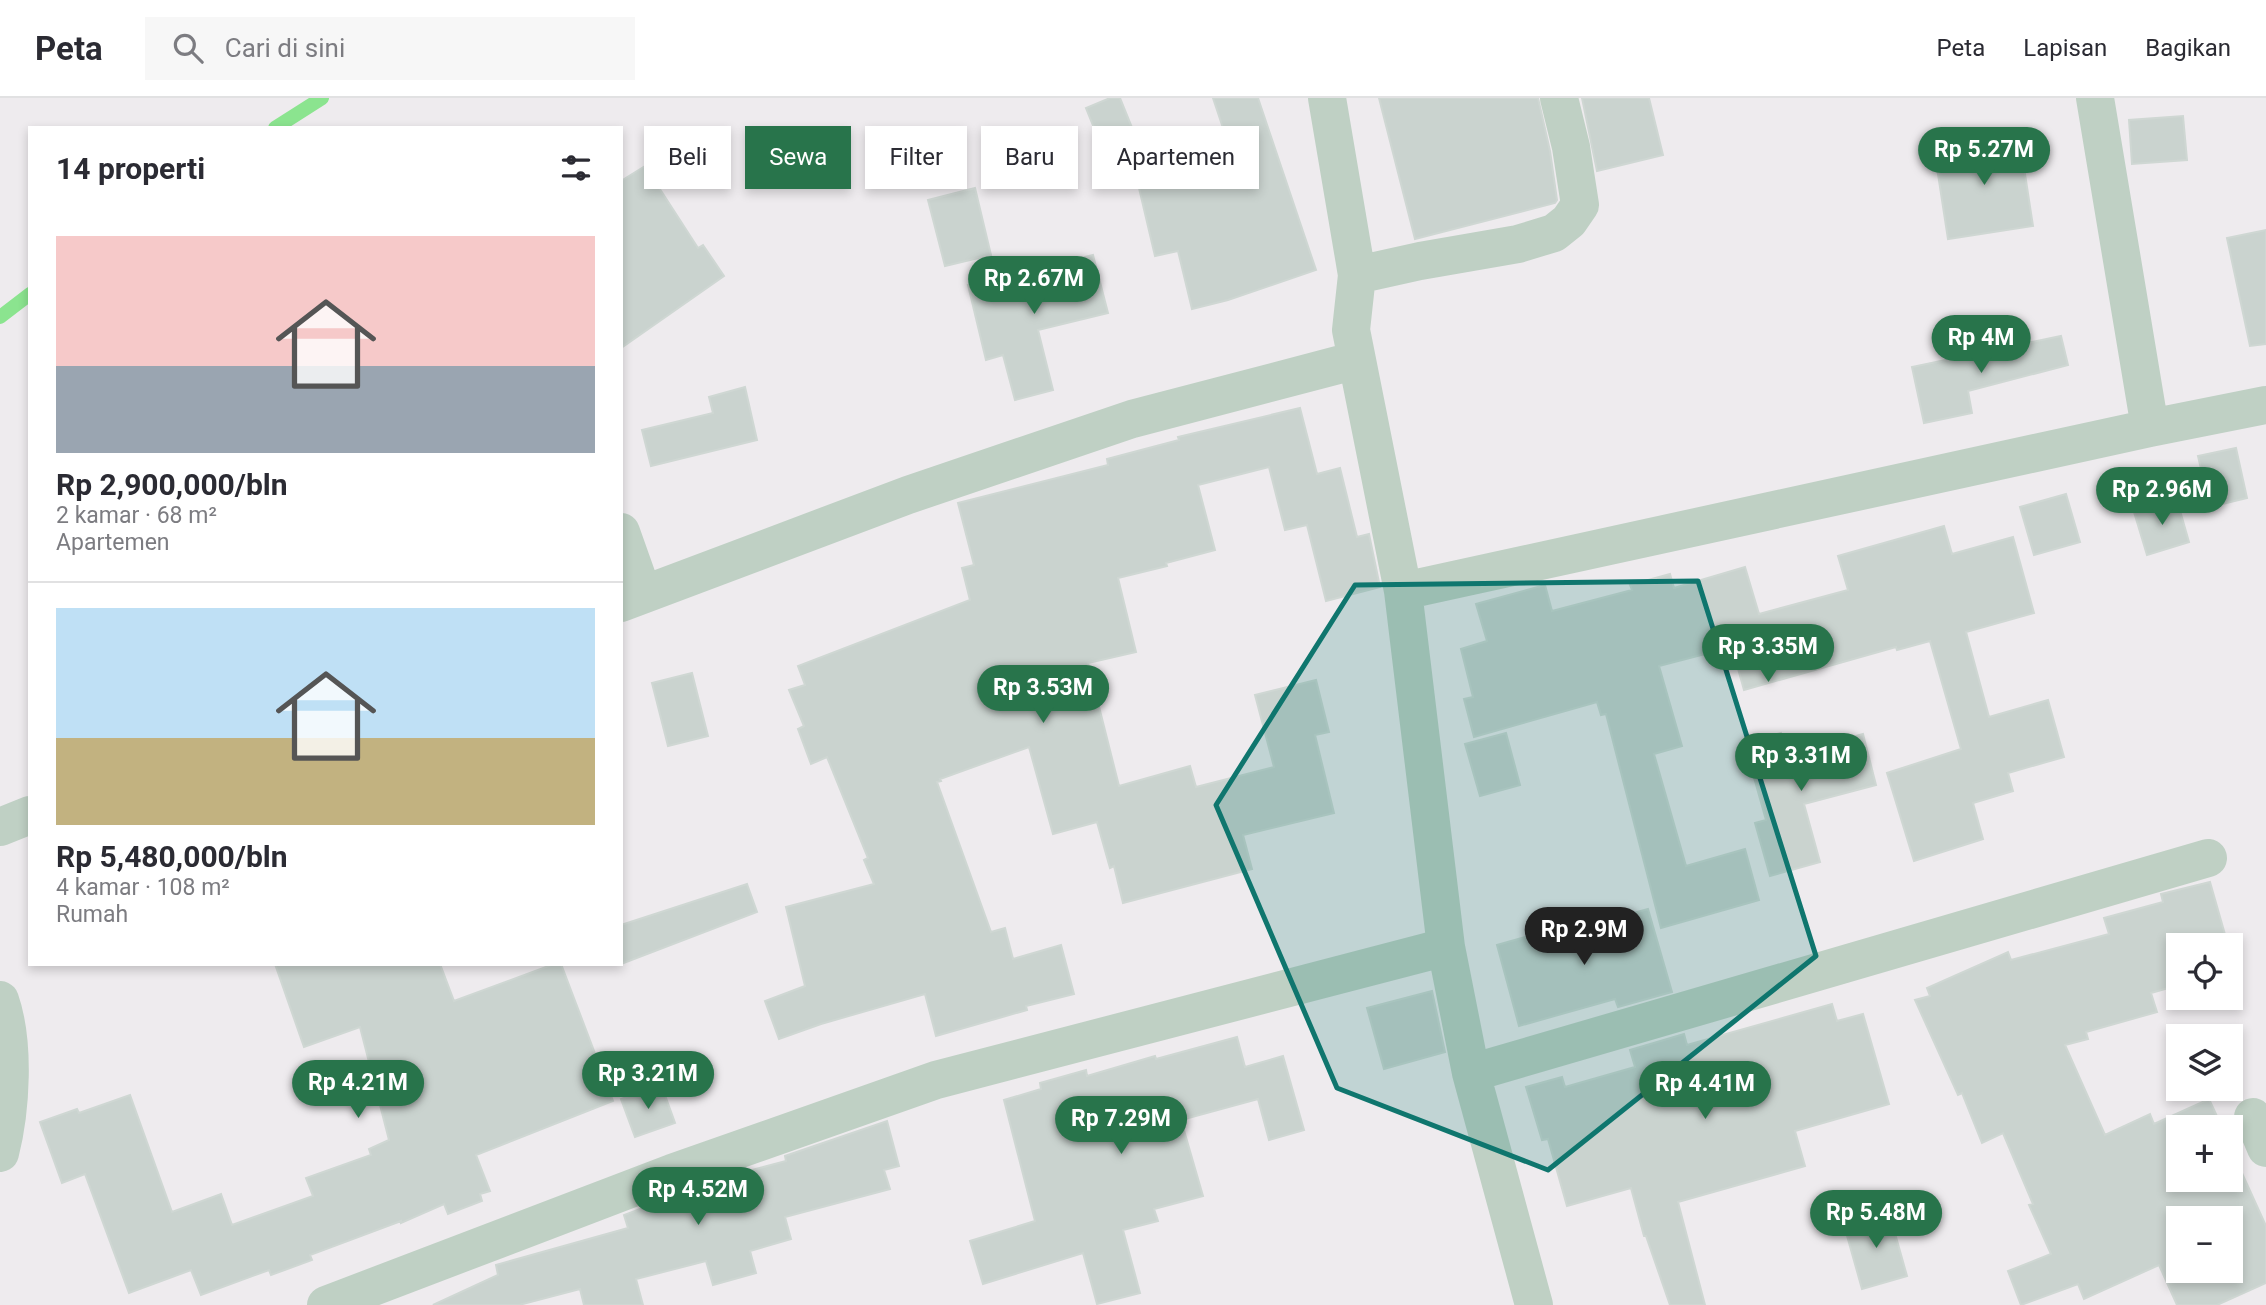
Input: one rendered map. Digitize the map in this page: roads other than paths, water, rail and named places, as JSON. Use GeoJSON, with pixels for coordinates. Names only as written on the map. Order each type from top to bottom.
{"type":"FeatureCollection","features":[{"type":"Feature","properties":{"kind":"street"},"geometry":{"type":"LineString","coordinates":[[1327,98],[1357,275],[1351,330],[1403,591],[1446,947],[1471,1073],[1534,1305]]}},
{"type":"Feature","properties":{"kind":"street"},"geometry":{"type":"LineString","coordinates":[[1357,275],[1518,244],[1554,233],[1569,221],[1580,205],[1571,147],[1559,98]]}},
{"type":"Feature","properties":{"kind":"street"},"geometry":{"type":"LineString","coordinates":[[2095,98],[2150,428]]}},
{"type":"Feature","properties":{"kind":"street"},"geometry":{"type":"LineString","coordinates":[[623,544],[632,599],[908,495],[1132,419],[1357,360]]}},
{"type":"Feature","properties":{"kind":"street"},"geometry":{"type":"LineString","coordinates":[[1403,591],[2266,405]]}},
{"type":"Feature","properties":{"kind":"street"},"geometry":{"type":"LineString","coordinates":[[0,827],[28,816]]}},
{"type":"Feature","properties":{"kind":"street"},"geometry":{"type":"LineString","coordinates":[[1471,1073],[2208,858]]}},
{"type":"Feature","properties":{"kind":"street"},"geometry":{"type":"LineString","coordinates":[[326,1305],[672,1173],[936,1080],[1446,947]]}},
{"type":"Feature","properties":{"kind":"street"},"geometry":{"type":"LineString","coordinates":[[0,1000],[9,1048],[9,1101],[0,1153]]}},
{"type":"Feature","properties":{"kind":"waterway"},"geometry":{"type":"LineString","coordinates":[[278,126],[322,98]]}},
{"type":"Feature","properties":{"kind":"waterway"},"geometry":{"type":"LineString","coordinates":[[0,317],[28,296]]}}]}
